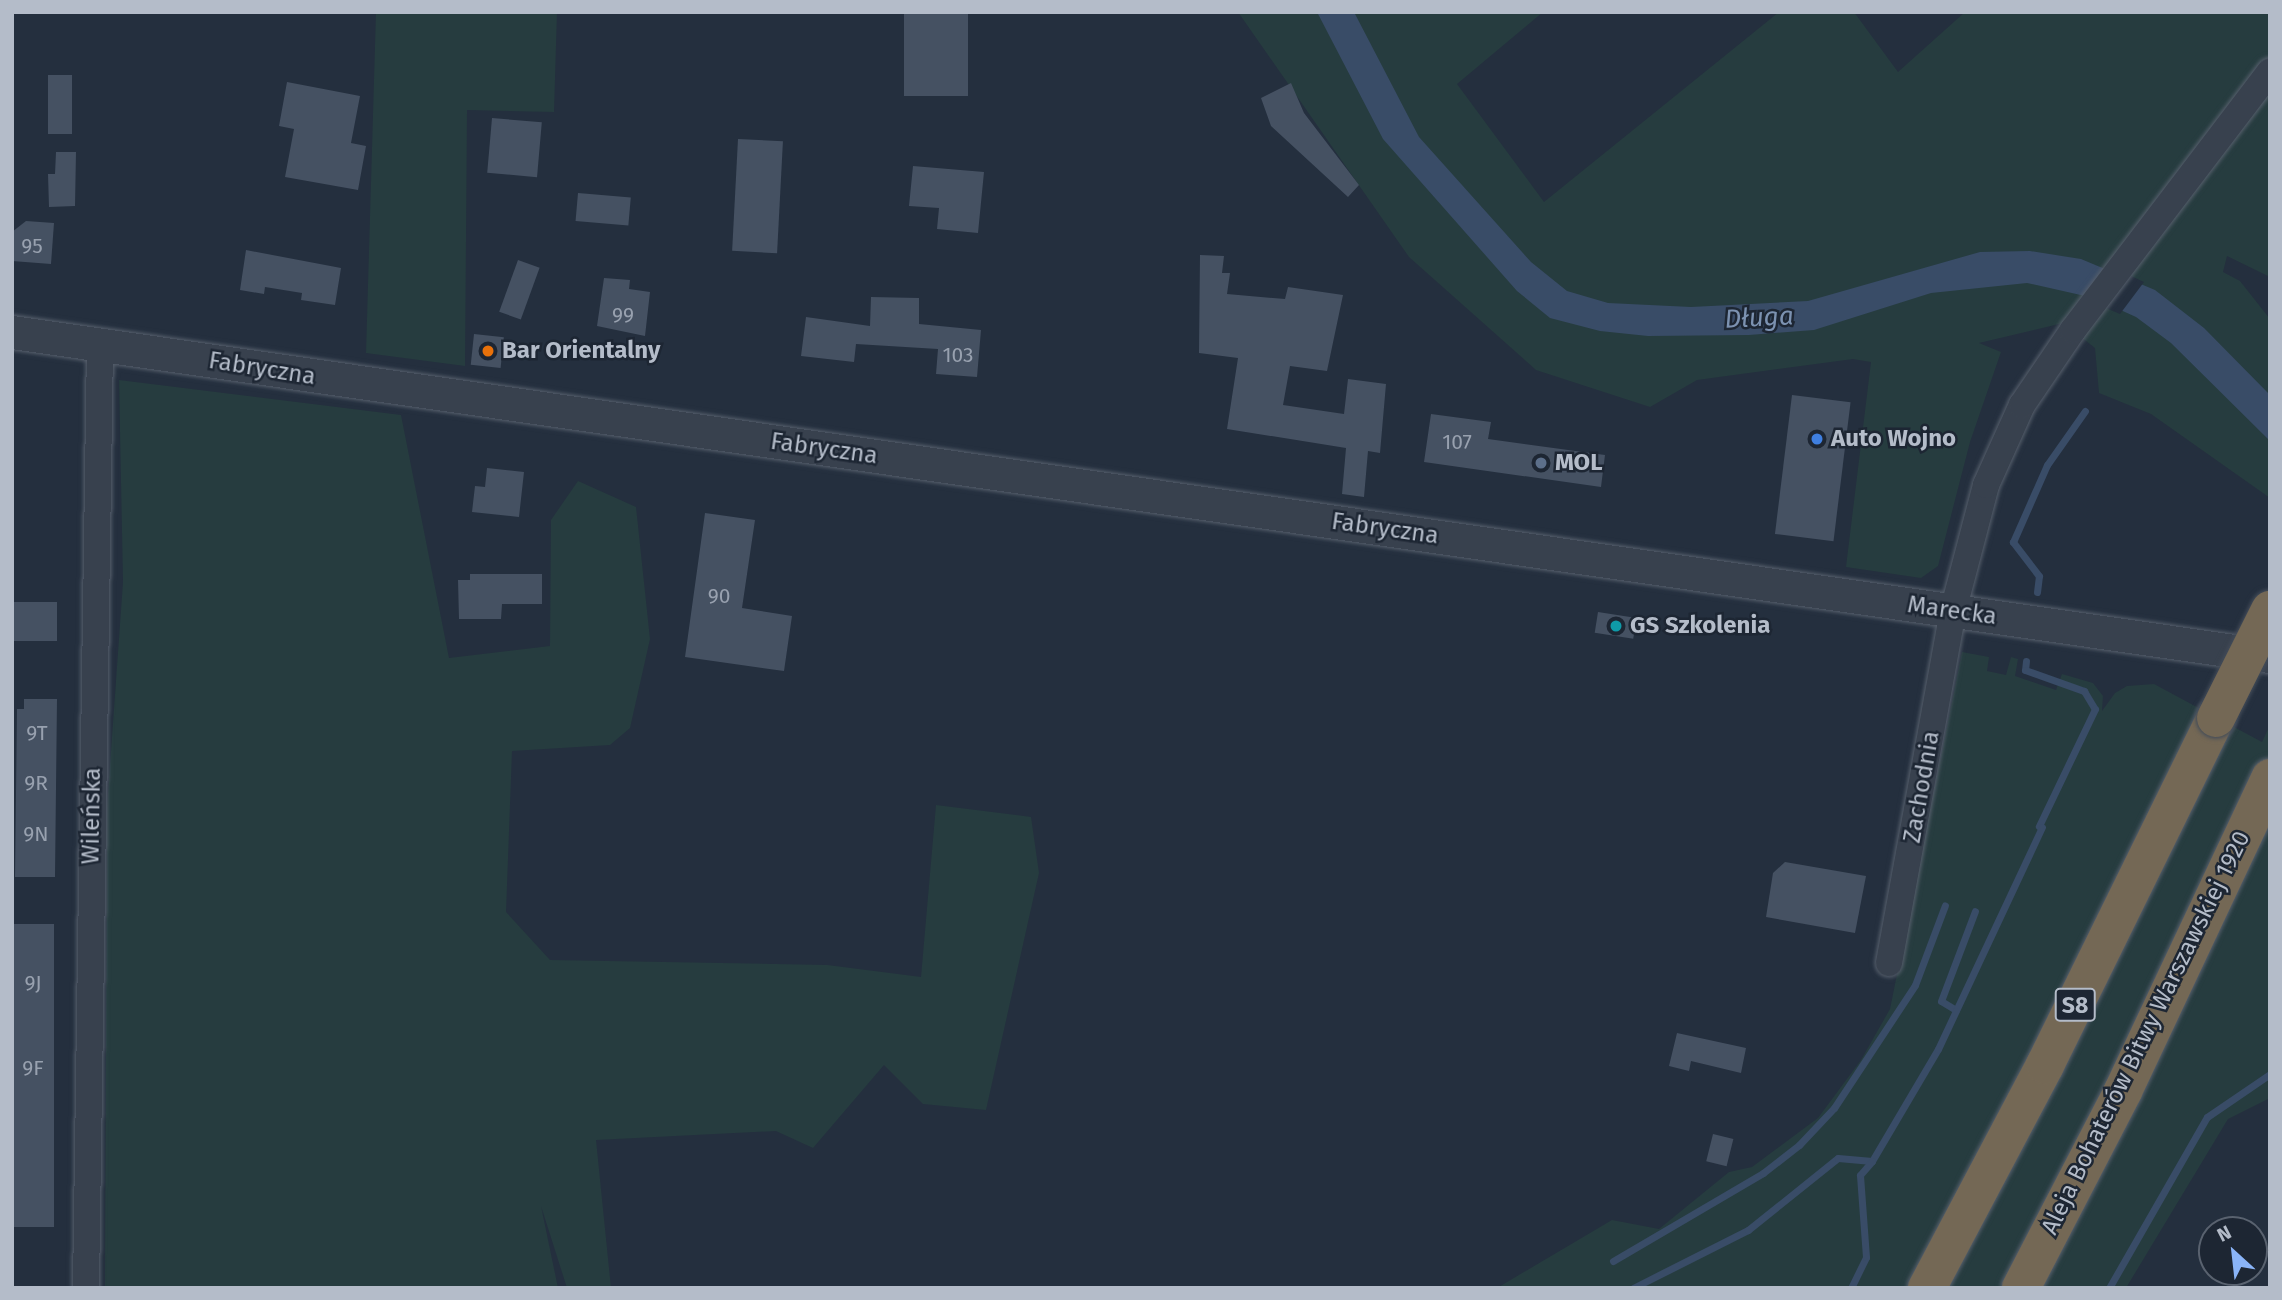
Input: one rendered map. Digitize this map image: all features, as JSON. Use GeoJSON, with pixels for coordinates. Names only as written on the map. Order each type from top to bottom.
{"type":"FeatureCollection","features":[{"type":"Feature","properties":{"kind":"highway","name":"S8"},"geometry":{"type":"LineString","coordinates":[[1927,1288],[2045,1065],[2270,610]]}},
{"type":"Feature","properties":{"kind":"highway","name":"Aleja Bohaterów Bitwy Warszawskiej 1920"},"geometry":{"type":"LineString","coordinates":[[2021,1288],[2123,1091],[2270,778]]}},
{"type":"Feature","properties":{"kind":"street","name":"Zachodnia"},"geometry":{"type":"LineString","coordinates":[[1889,963],[1953,611],[1986,485],[2022,405],[2073,330],[2270,71]]}},
{"type":"Feature","properties":{"kind":"street","name":"Fabryczna"},"geometry":{"type":"LineString","coordinates":[[12,332],[1635,565]]}},
{"type":"Feature","properties":{"kind":"street","name":"Wileńska"},"geometry":{"type":"LineString","coordinates":[[86,1288],[100,345]]}},
{"type":"Feature","properties":{"kind":"street","name":"Marecka"},"geometry":{"type":"LineString","coordinates":[[1635,565],[2270,656]]}},
{"type":"Feature","properties":{"kind":"green space"},"geometry":{"type":"Polygon","coordinates":[[[376,12],[557,12],[554,112],[467,110],[465,366],[366,353],[376,12]]]}},
{"type":"Feature","properties":{"kind":"green space"},"geometry":{"type":"Polygon","coordinates":[[[1238,12],[1543,12],[1457,84],[1544,202],[1779,12],[1854,12],[1898,72],[1965,12],[2270,12],[2270,277],[2227,256],[2223,272],[2240,281],[2270,319],[2270,498],[2151,414],[2099,393],[2095,348],[2063,323],[1979,343],[2001,352],[1970,442],[1938,566],[1921,578],[1846,567],[1871,362],[1853,359],[1697,380],[1650,407],[1536,370],[1409,257],[1238,12]]]}},
{"type":"Feature","properties":{"kind":"green space"},"geometry":{"type":"Polygon","coordinates":[[[119,380],[401,415],[449,658],[550,646],[551,520],[578,481],[636,507],[650,639],[630,728],[610,745],[512,751],[506,912],[550,960],[827,965],[921,977],[936,805],[1031,817],[1039,873],[986,1110],[923,1104],[884,1065],[813,1148],[776,1131],[596,1140],[611,1288],[567,1288],[541,1206],[558,1288],[105,1288],[107,808],[123,582],[119,380]]]}},
{"type":"Feature","properties":{"kind":"green space"},"geometry":{"type":"Polygon","coordinates":[[[1962,652],[1989,657],[1987,671],[2006,675],[2011,657],[2018,659],[2015,676],[2056,690],[2062,674],[2093,683],[2103,696],[2102,711],[2115,693],[2127,686],[2154,684],[2262,742],[2270,725],[2270,1098],[2228,1119],[2126,1288],[1497,1288],[1612,1220],[1659,1229],[1729,1172],[1752,1167],[1818,1118],[1861,1060],[1890,1009],[1962,652]]]}},
{"type":"Feature","properties":{"kind":"water","name":"Długa"},"geometry":{"type":"Polygon","coordinates":[[[1317,12],[1354,12],[1419,137],[1531,262],[1567,291],[1608,303],[1691,307],[1808,301],[1980,252],[2030,251],[2081,259],[2155,290],[2204,328],[2270,395],[2270,441],[2171,343],[2136,317],[2094,298],[2027,283],[1931,293],[1814,330],[1749,335],[1648,336],[1600,331],[1550,318],[1517,291],[1383,139],[1317,12]]]}},
{"type":"Feature","properties":{"kind":"pier"},"geometry":{"type":"Polygon","coordinates":[[[2107,265],[2144,282],[2120,314],[2092,302],[2107,265]]]}},
{"type":"Feature","properties":{"kind":"building"},"geometry":{"type":"Polygon","coordinates":[[[904,13],[968,13],[968,96],[904,96],[904,13]]]}},
{"type":"Feature","properties":{"kind":"building"},"geometry":{"type":"Polygon","coordinates":[[[48,75],[72,75],[72,134],[48,134],[48,75]]]}},
{"type":"Feature","properties":{"kind":"building"},"geometry":{"type":"Polygon","coordinates":[[[287,82],[360,96],[351,143],[366,146],[358,190],[285,177],[294,129],[279,126],[287,82]]]}},
{"type":"Feature","properties":{"kind":"building"},"geometry":{"type":"Polygon","coordinates":[[[1291,83],[1304,113],[1359,185],[1348,197],[1271,126],[1261,98],[1291,83]]]}},
{"type":"Feature","properties":{"kind":"building"},"geometry":{"type":"Polygon","coordinates":[[[492,118],[542,122],[537,177],[487,173],[492,118]]]}},
{"type":"Feature","properties":{"kind":"building"},"geometry":{"type":"Polygon","coordinates":[[[738,139],[783,141],[777,253],[732,251],[738,139]]]}},
{"type":"Feature","properties":{"kind":"building"},"geometry":{"type":"Polygon","coordinates":[[[56,152],[76,152],[75,206],[49,207],[48,174],[55,174],[56,152]]]}},
{"type":"Feature","properties":{"kind":"building"},"geometry":{"type":"Polygon","coordinates":[[[913,166],[984,172],[978,233],[937,229],[939,208],[909,206],[913,166]]]}},
{"type":"Feature","properties":{"kind":"building"},"geometry":{"type":"Polygon","coordinates":[[[578,193],[631,198],[628,226],[576,221],[578,193]]]}},
{"type":"Feature","properties":{"kind":"building"},"geometry":{"type":"Polygon","coordinates":[[[26,221],[54,223],[51,264],[12,261],[12,232],[26,221]]]}},
{"type":"Feature","properties":{"kind":"building"},"geometry":{"type":"Polygon","coordinates":[[[246,250],[341,268],[335,305],[301,300],[302,293],[265,287],[264,294],[240,290],[246,250]]]}},
{"type":"Feature","properties":{"kind":"building"},"geometry":{"type":"Polygon","coordinates":[[[1200,255],[1224,256],[1222,273],[1230,273],[1227,294],[1285,299],[1288,287],[1343,295],[1327,371],[1290,366],[1283,405],[1344,414],[1348,379],[1386,384],[1380,453],[1368,451],[1364,497],[1342,494],[1346,448],[1227,429],[1238,358],[1199,353],[1200,255]]]}},
{"type":"Feature","properties":{"kind":"building"},"geometry":{"type":"Polygon","coordinates":[[[518,260],[540,268],[521,320],[499,312],[518,260]]]}},
{"type":"Feature","properties":{"kind":"building"},"geometry":{"type":"Polygon","coordinates":[[[604,278],[630,280],[629,289],[650,292],[645,336],[597,326],[604,278]]]}},
{"type":"Feature","properties":{"kind":"building"},"geometry":{"type":"Polygon","coordinates":[[[871,297],[919,298],[919,324],[981,330],[977,377],[936,374],[938,349],[856,344],[854,362],[801,356],[806,317],[870,326],[871,297]]]}},
{"type":"Feature","properties":{"kind":"building","name":"Bar Orientalny"},"geometry":{"type":"Polygon","coordinates":[[[474,334],[504,337],[501,368],[471,365],[474,334]]]}},
{"type":"Feature","properties":{"kind":"building","name":"Auto Wojno"},"geometry":{"type":"Polygon","coordinates":[[[1792,395],[1851,402],[1833,541],[1775,534],[1792,395]]]}},
{"type":"Feature","properties":{"kind":"building"},"geometry":{"type":"Polygon","coordinates":[[[1431,414],[1491,422],[1488,439],[1605,455],[1601,487],[1424,462],[1431,414]]]}},
{"type":"Feature","properties":{"kind":"building"},"geometry":{"type":"Polygon","coordinates":[[[487,468],[524,472],[519,517],[472,512],[475,486],[485,487],[487,468]]]}},
{"type":"Feature","properties":{"kind":"building"},"geometry":{"type":"Polygon","coordinates":[[[705,513],[755,520],[742,608],[792,616],[784,671],[685,657],[705,513]]]}},
{"type":"Feature","properties":{"kind":"building"},"geometry":{"type":"Polygon","coordinates":[[[470,574],[542,574],[542,604],[502,604],[501,619],[459,619],[458,580],[470,580],[470,574]]]}},
{"type":"Feature","properties":{"kind":"building"},"geometry":{"type":"Polygon","coordinates":[[[12,602],[57,602],[57,641],[12,641],[12,602]]]}},
{"type":"Feature","properties":{"kind":"building","name":"GS Szkolenia"},"geometry":{"type":"Polygon","coordinates":[[[1598,612],[1637,618],[1633,639],[1595,633],[1598,612]]]}},
{"type":"Feature","properties":{"kind":"building"},"geometry":{"type":"Polygon","coordinates":[[[24,699],[57,699],[55,877],[15,877],[17,709],[24,709],[24,699]]]}},
{"type":"Feature","properties":{"kind":"building"},"geometry":{"type":"Polygon","coordinates":[[[1785,862],[1866,876],[1855,933],[1766,917],[1773,873],[1785,862]]]}},
{"type":"Feature","properties":{"kind":"building"},"geometry":{"type":"Polygon","coordinates":[[[14,924],[54,924],[54,1227],[14,1227],[14,924]]]}},
{"type":"Feature","properties":{"kind":"building"},"geometry":{"type":"Polygon","coordinates":[[[1677,1033],[1746,1048],[1741,1073],[1691,1061],[1689,1071],[1669,1066],[1677,1033]]]}},
{"type":"Feature","properties":{"kind":"building"},"geometry":{"type":"Polygon","coordinates":[[[1713,1134],[1733,1139],[1727,1166],[1706,1161],[1713,1134]]]}},
{"type":"Feature","properties":{"kind":"waterway"},"geometry":{"type":"LineString","coordinates":[[2037,592],[2039,576],[2013,542],[2047,465],[2085,411]]}},
{"type":"Feature","properties":{"kind":"waterway"},"geometry":{"type":"LineString","coordinates":[[2026,661],[2025,670],[2084,691],[2095,709],[2039,826]]}},
{"type":"Feature","properties":{"kind":"waterway"},"geometry":{"type":"LineString","coordinates":[[1633,1288],[1748,1230],[1838,1158],[1872,1161],[1938,1049],[2042,827]]}},
{"type":"Feature","properties":{"kind":"waterway"},"geometry":{"type":"LineString","coordinates":[[1613,1261],[1763,1173],[1799,1145],[1834,1108],[1915,985],[1945,905]]}},
{"type":"Feature","properties":{"kind":"waterway"},"geometry":{"type":"LineString","coordinates":[[1956,1010],[1941,1001],[1975,911]]}},
{"type":"Feature","properties":{"kind":"waterway"},"geometry":{"type":"LineString","coordinates":[[2109,1288],[2207,1117],[2270,1074]]}},
{"type":"Feature","properties":{"kind":"waterway"},"geometry":{"type":"LineString","coordinates":[[1851,1288],[1866,1257],[1860,1175],[1872,1161]]}},
{"type":"Feature","properties":{"kind":"place","name":"Bar Orientalny"},"geometry":{"type":"Point","coordinates":[488,351]}},
{"type":"Feature","properties":{"kind":"place","name":"Auto Wojno"},"geometry":{"type":"Point","coordinates":[1817,439]}},
{"type":"Feature","properties":{"kind":"place","name":"MOL"},"geometry":{"type":"Point","coordinates":[1541,463]}},
{"type":"Feature","properties":{"kind":"place","name":"GS Szkolenia"},"geometry":{"type":"Point","coordinates":[1616,626]}}]}
